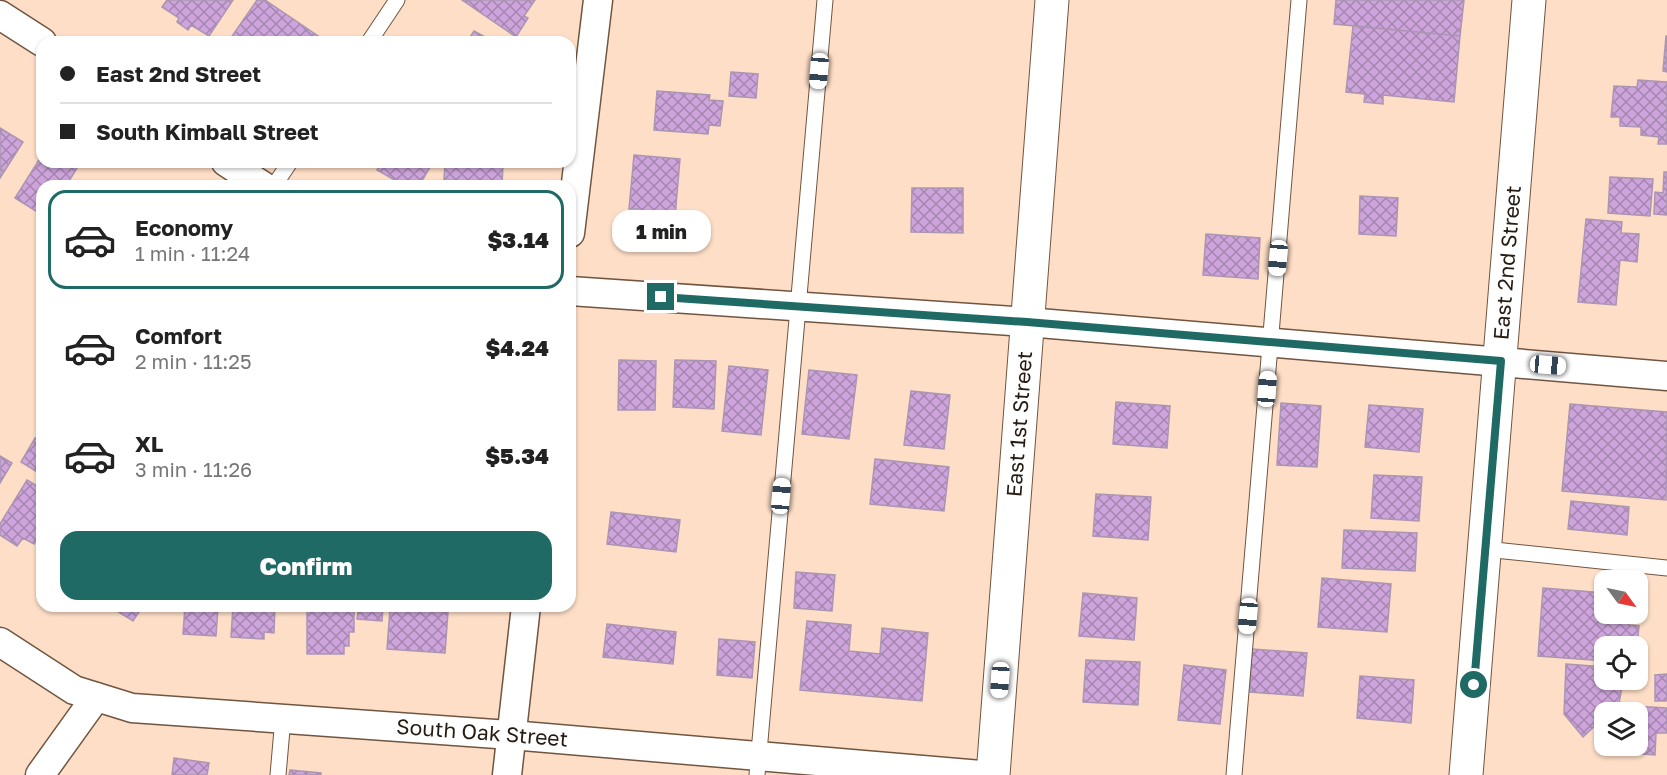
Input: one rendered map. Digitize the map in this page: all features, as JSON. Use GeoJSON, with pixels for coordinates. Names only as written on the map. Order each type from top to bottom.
{"type":"FeatureCollection","features":[{"type":"Feature","properties":{"kind":"highway","name":"East 1st Street"},"geometry":{"type":"LineString","coordinates":[[993,775],[1052,0]]}},
{"type":"Feature","properties":{"kind":"highway","name":"East 2nd Street"},"geometry":{"type":"LineString","coordinates":[[1466,775],[1529,0]]}},
{"type":"Feature","properties":{"kind":"street"},"geometry":{"type":"LineString","coordinates":[[576,167],[591,1]]}},
{"type":"Feature","properties":{"kind":"street"},"geometry":{"type":"LineString","coordinates":[[0,15],[36,38]]}},
{"type":"Feature","properties":{"kind":"street"},"geometry":{"type":"LineString","coordinates":[[235,168],[254,180]]}},
{"type":"Feature","properties":{"kind":"street"},"geometry":{"type":"LineString","coordinates":[[576,291],[1027,322],[1667,376]]}},
{"type":"Feature","properties":{"kind":"street"},"geometry":{"type":"LineString","coordinates":[[507,775],[525,612]]}},
{"type":"Feature","properties":{"kind":"street","name":"South Oak Street"},"geometry":{"type":"LineString","coordinates":[[0,642],[74,690],[132,708],[511,735],[758,765],[981,775]]}},
{"type":"Feature","properties":{"kind":"street"},"geometry":{"type":"LineString","coordinates":[[40,774],[96,697]]}},
{"type":"Feature","properties":{"kind":"lane"},"geometry":{"type":"LineString","coordinates":[[373,36],[397,0]]}},
{"type":"Feature","properties":{"kind":"lane"},"geometry":{"type":"LineString","coordinates":[[758,765],[825,0]]}},
{"type":"Feature","properties":{"kind":"lane"},"geometry":{"type":"LineString","coordinates":[[1234,775],[1299,0]]}},
{"type":"Feature","properties":{"kind":"lane"},"geometry":{"type":"LineString","coordinates":[[1485,549],[1667,568]]}},
{"type":"Feature","properties":{"kind":"lane"},"geometry":{"type":"LineString","coordinates":[[278,775],[283,718]]}},
{"type":"Feature","properties":{"kind":"building"},"geometry":{"type":"Polygon","coordinates":[[[167,0],[233,0],[209,36],[191,25],[188,30],[177,22],[179,18],[162,7],[167,0]]]}},
{"type":"Feature","properties":{"kind":"building"},"geometry":{"type":"Polygon","coordinates":[[[257,0],[265,0],[318,36],[232,36],[257,0]]]}},
{"type":"Feature","properties":{"kind":"building"},"geometry":{"type":"Polygon","coordinates":[[[462,0],[535,0],[524,16],[528,18],[515,36],[462,0]]]}},
{"type":"Feature","properties":{"kind":"building"},"geometry":{"type":"Polygon","coordinates":[[[1336,0],[1464,0],[1460,36],[1334,24],[1336,0]]]}},
{"type":"Feature","properties":{"kind":"building"},"geometry":{"type":"Polygon","coordinates":[[[1353,26],[1460,36],[1454,102],[1383,95],[1383,104],[1364,102],[1365,94],[1346,92],[1353,26]]]}},
{"type":"Feature","properties":{"kind":"building"},"geometry":{"type":"Polygon","coordinates":[[[474,31],[483,36],[471,36],[474,31]]]}},
{"type":"Feature","properties":{"kind":"building"},"geometry":{"type":"Polygon","coordinates":[[[1667,36],[1667,72],[1663,71],[1667,36]]]}},
{"type":"Feature","properties":{"kind":"building"},"geometry":{"type":"Polygon","coordinates":[[[731,72],[758,74],[756,98],[729,96],[731,72]]]}},
{"type":"Feature","properties":{"kind":"building"},"geometry":{"type":"Polygon","coordinates":[[[1638,80],[1667,82],[1667,144],[1658,144],[1659,137],[1641,135],[1641,127],[1620,126],[1620,117],[1611,117],[1614,86],[1637,87],[1638,80]]]}},
{"type":"Feature","properties":{"kind":"building"},"geometry":{"type":"Polygon","coordinates":[[[657,91],[710,95],[709,100],[723,101],[720,126],[709,125],[708,134],[654,130],[657,91]]]}},
{"type":"Feature","properties":{"kind":"building"},"geometry":{"type":"Polygon","coordinates":[[[0,128],[23,142],[0,178],[0,128]]]}},
{"type":"Feature","properties":{"kind":"building"},"geometry":{"type":"Polygon","coordinates":[[[634,155],[680,159],[674,229],[640,226],[641,209],[629,209],[634,155]]]}},
{"type":"Feature","properties":{"kind":"building"},"geometry":{"type":"Polygon","coordinates":[[[36,165],[36,168],[77,168],[70,180],[36,180],[36,211],[15,198],[36,165]]]}},
{"type":"Feature","properties":{"kind":"building"},"geometry":{"type":"Polygon","coordinates":[[[378,168],[430,168],[422,180],[394,180],[377,170],[378,168]]]}},
{"type":"Feature","properties":{"kind":"building"},"geometry":{"type":"Polygon","coordinates":[[[445,168],[503,168],[502,180],[444,180],[445,168]]]}},
{"type":"Feature","properties":{"kind":"building"},"geometry":{"type":"Polygon","coordinates":[[[1664,172],[1667,172],[1667,215],[1654,214],[1655,192],[1663,193],[1664,172]]]}},
{"type":"Feature","properties":{"kind":"building"},"geometry":{"type":"Polygon","coordinates":[[[1610,177],[1653,179],[1650,216],[1608,213],[1610,177]]]}},
{"type":"Feature","properties":{"kind":"building"},"geometry":{"type":"Polygon","coordinates":[[[912,188],[963,188],[963,233],[911,232],[912,188]]]}},
{"type":"Feature","properties":{"kind":"building"},"geometry":{"type":"Polygon","coordinates":[[[1360,196],[1398,198],[1396,236],[1359,234],[1360,196]]]}},
{"type":"Feature","properties":{"kind":"building"},"geometry":{"type":"Polygon","coordinates":[[[1586,219],[1622,222],[1621,233],[1639,234],[1637,262],[1620,260],[1616,305],[1578,302],[1586,219]]]}},
{"type":"Feature","properties":{"kind":"building"},"geometry":{"type":"Polygon","coordinates":[[[1206,234],[1260,238],[1258,279],[1203,275],[1206,234]]]}},
{"type":"Feature","properties":{"kind":"building"},"geometry":{"type":"Polygon","coordinates":[[[619,360],[656,361],[655,410],[618,410],[619,360]]]}},
{"type":"Feature","properties":{"kind":"building"},"geometry":{"type":"Polygon","coordinates":[[[675,360],[716,361],[714,409],[673,407],[675,360]]]}},
{"type":"Feature","properties":{"kind":"building"},"geometry":{"type":"Polygon","coordinates":[[[729,366],[768,370],[761,435],[722,431],[729,366]]]}},
{"type":"Feature","properties":{"kind":"building"},"geometry":{"type":"Polygon","coordinates":[[[809,370],[857,375],[849,439],[802,434],[809,370]]]}},
{"type":"Feature","properties":{"kind":"building"},"geometry":{"type":"Polygon","coordinates":[[[911,391],[950,395],[944,449],[904,445],[911,391]]]}},
{"type":"Feature","properties":{"kind":"building"},"geometry":{"type":"Polygon","coordinates":[[[1116,402],[1170,406],[1167,448],[1113,444],[1116,402]]]}},
{"type":"Feature","properties":{"kind":"building"},"geometry":{"type":"Polygon","coordinates":[[[1281,403],[1321,406],[1317,467],[1277,465],[1281,403]]]}},
{"type":"Feature","properties":{"kind":"building"},"geometry":{"type":"Polygon","coordinates":[[[1570,404],[1667,412],[1666,500],[1562,491],[1570,404]]]}},
{"type":"Feature","properties":{"kind":"building"},"geometry":{"type":"Polygon","coordinates":[[[1369,405],[1423,409],[1419,452],[1365,447],[1369,405]]]}},
{"type":"Feature","properties":{"kind":"building"},"geometry":{"type":"Polygon","coordinates":[[[35,438],[36,439],[36,471],[21,462],[35,438]]]}},
{"type":"Feature","properties":{"kind":"building"},"geometry":{"type":"Polygon","coordinates":[[[0,456],[12,463],[0,483],[0,456]]]}},
{"type":"Feature","properties":{"kind":"building"},"geometry":{"type":"Polygon","coordinates":[[[875,459],[949,467],[944,511],[870,504],[875,459]]]}},
{"type":"Feature","properties":{"kind":"building"},"geometry":{"type":"Polygon","coordinates":[[[1374,475],[1422,477],[1419,521],[1371,518],[1374,475]]]}},
{"type":"Feature","properties":{"kind":"building"},"geometry":{"type":"Polygon","coordinates":[[[27,480],[36,485],[36,541],[34,544],[23,538],[17,546],[0,535],[0,524],[27,480]]]}},
{"type":"Feature","properties":{"kind":"building"},"geometry":{"type":"Polygon","coordinates":[[[1096,494],[1151,497],[1148,540],[1093,536],[1096,494]]]}},
{"type":"Feature","properties":{"kind":"building"},"geometry":{"type":"Polygon","coordinates":[[[1571,501],[1629,507],[1627,535],[1568,529],[1571,501]]]}},
{"type":"Feature","properties":{"kind":"building"},"geometry":{"type":"Polygon","coordinates":[[[611,512],[680,520],[676,552],[607,544],[611,512]]]}},
{"type":"Feature","properties":{"kind":"building"},"geometry":{"type":"Polygon","coordinates":[[[1344,530],[1417,533],[1415,571],[1342,568],[1344,530]]]}},
{"type":"Feature","properties":{"kind":"building"},"geometry":{"type":"Polygon","coordinates":[[[796,572],[835,575],[832,611],[794,608],[796,572]]]}},
{"type":"Feature","properties":{"kind":"building"},"geometry":{"type":"Polygon","coordinates":[[[1322,578],[1391,584],[1387,632],[1318,627],[1322,578]]]}},
{"type":"Feature","properties":{"kind":"building"},"geometry":{"type":"Polygon","coordinates":[[[1543,588],[1594,592],[1594,624],[1639,626],[1638,636],[1594,636],[1594,660],[1538,656],[1543,588]]]}},
{"type":"Feature","properties":{"kind":"building"},"geometry":{"type":"Polygon","coordinates":[[[1083,593],[1137,598],[1134,640],[1079,636],[1083,593]]]}},
{"type":"Feature","properties":{"kind":"building"},"geometry":{"type":"Polygon","coordinates":[[[119,612],[139,612],[133,621],[119,612]]]}},
{"type":"Feature","properties":{"kind":"building"},"geometry":{"type":"Polygon","coordinates":[[[185,612],[218,612],[216,636],[183,634],[185,612]]]}},
{"type":"Feature","properties":{"kind":"building"},"geometry":{"type":"Polygon","coordinates":[[[233,612],[275,612],[274,633],[264,632],[264,639],[231,637],[233,612]]]}},
{"type":"Feature","properties":{"kind":"building"},"geometry":{"type":"Polygon","coordinates":[[[307,612],[354,612],[354,632],[349,632],[349,646],[344,646],[344,654],[307,654],[307,612]]]}},
{"type":"Feature","properties":{"kind":"building"},"geometry":{"type":"Polygon","coordinates":[[[358,612],[383,612],[382,621],[357,619],[358,612]]]}},
{"type":"Feature","properties":{"kind":"building"},"geometry":{"type":"Polygon","coordinates":[[[390,612],[448,612],[445,653],[387,649],[390,612]]]}},
{"type":"Feature","properties":{"kind":"building"},"geometry":{"type":"Polygon","coordinates":[[[807,621],[851,625],[849,651],[880,654],[882,628],[928,633],[922,701],[800,690],[807,621]]]}},
{"type":"Feature","properties":{"kind":"building"},"geometry":{"type":"Polygon","coordinates":[[[607,624],[676,632],[673,664],[603,657],[607,624]]]}},
{"type":"Feature","properties":{"kind":"building"},"geometry":{"type":"Polygon","coordinates":[[[719,639],[755,642],[752,678],[717,675],[719,639]]]}},
{"type":"Feature","properties":{"kind":"building"},"geometry":{"type":"Polygon","coordinates":[[[1252,649],[1307,653],[1303,696],[1250,692],[1252,649]]]}},
{"type":"Feature","properties":{"kind":"building"},"geometry":{"type":"Polygon","coordinates":[[[1086,660],[1140,662],[1138,705],[1083,702],[1086,660]]]}},
{"type":"Feature","properties":{"kind":"building"},"geometry":{"type":"Polygon","coordinates":[[[1566,664],[1594,666],[1594,690],[1621,690],[1619,702],[1594,702],[1594,727],[1583,737],[1564,714],[1566,664]]]}},
{"type":"Feature","properties":{"kind":"building"},"geometry":{"type":"Polygon","coordinates":[[[1184,665],[1226,670],[1220,724],[1178,720],[1184,665]]]}},
{"type":"Feature","properties":{"kind":"building"},"geometry":{"type":"Polygon","coordinates":[[[1667,674],[1667,701],[1655,701],[1655,675],[1667,674]]]}},
{"type":"Feature","properties":{"kind":"building"},"geometry":{"type":"Polygon","coordinates":[[[1360,676],[1414,680],[1411,723],[1357,718],[1360,676]]]}},
{"type":"Feature","properties":{"kind":"building"},"geometry":{"type":"Polygon","coordinates":[[[1648,707],[1667,708],[1667,733],[1656,733],[1655,755],[1648,754],[1648,707]]]}},
{"type":"Feature","properties":{"kind":"building"},"geometry":{"type":"Polygon","coordinates":[[[174,758],[209,763],[207,775],[172,775],[174,758]]]}},
{"type":"Feature","properties":{"kind":"building"},"geometry":{"type":"Polygon","coordinates":[[[290,770],[321,773],[321,775],[289,775],[290,770]]]}},
{"type":"Feature","properties":{"kind":"route"},"geometry":{"type":"LineString","coordinates":[[661,297],[1027,322],[1501,361],[1474,685]]}}]}
